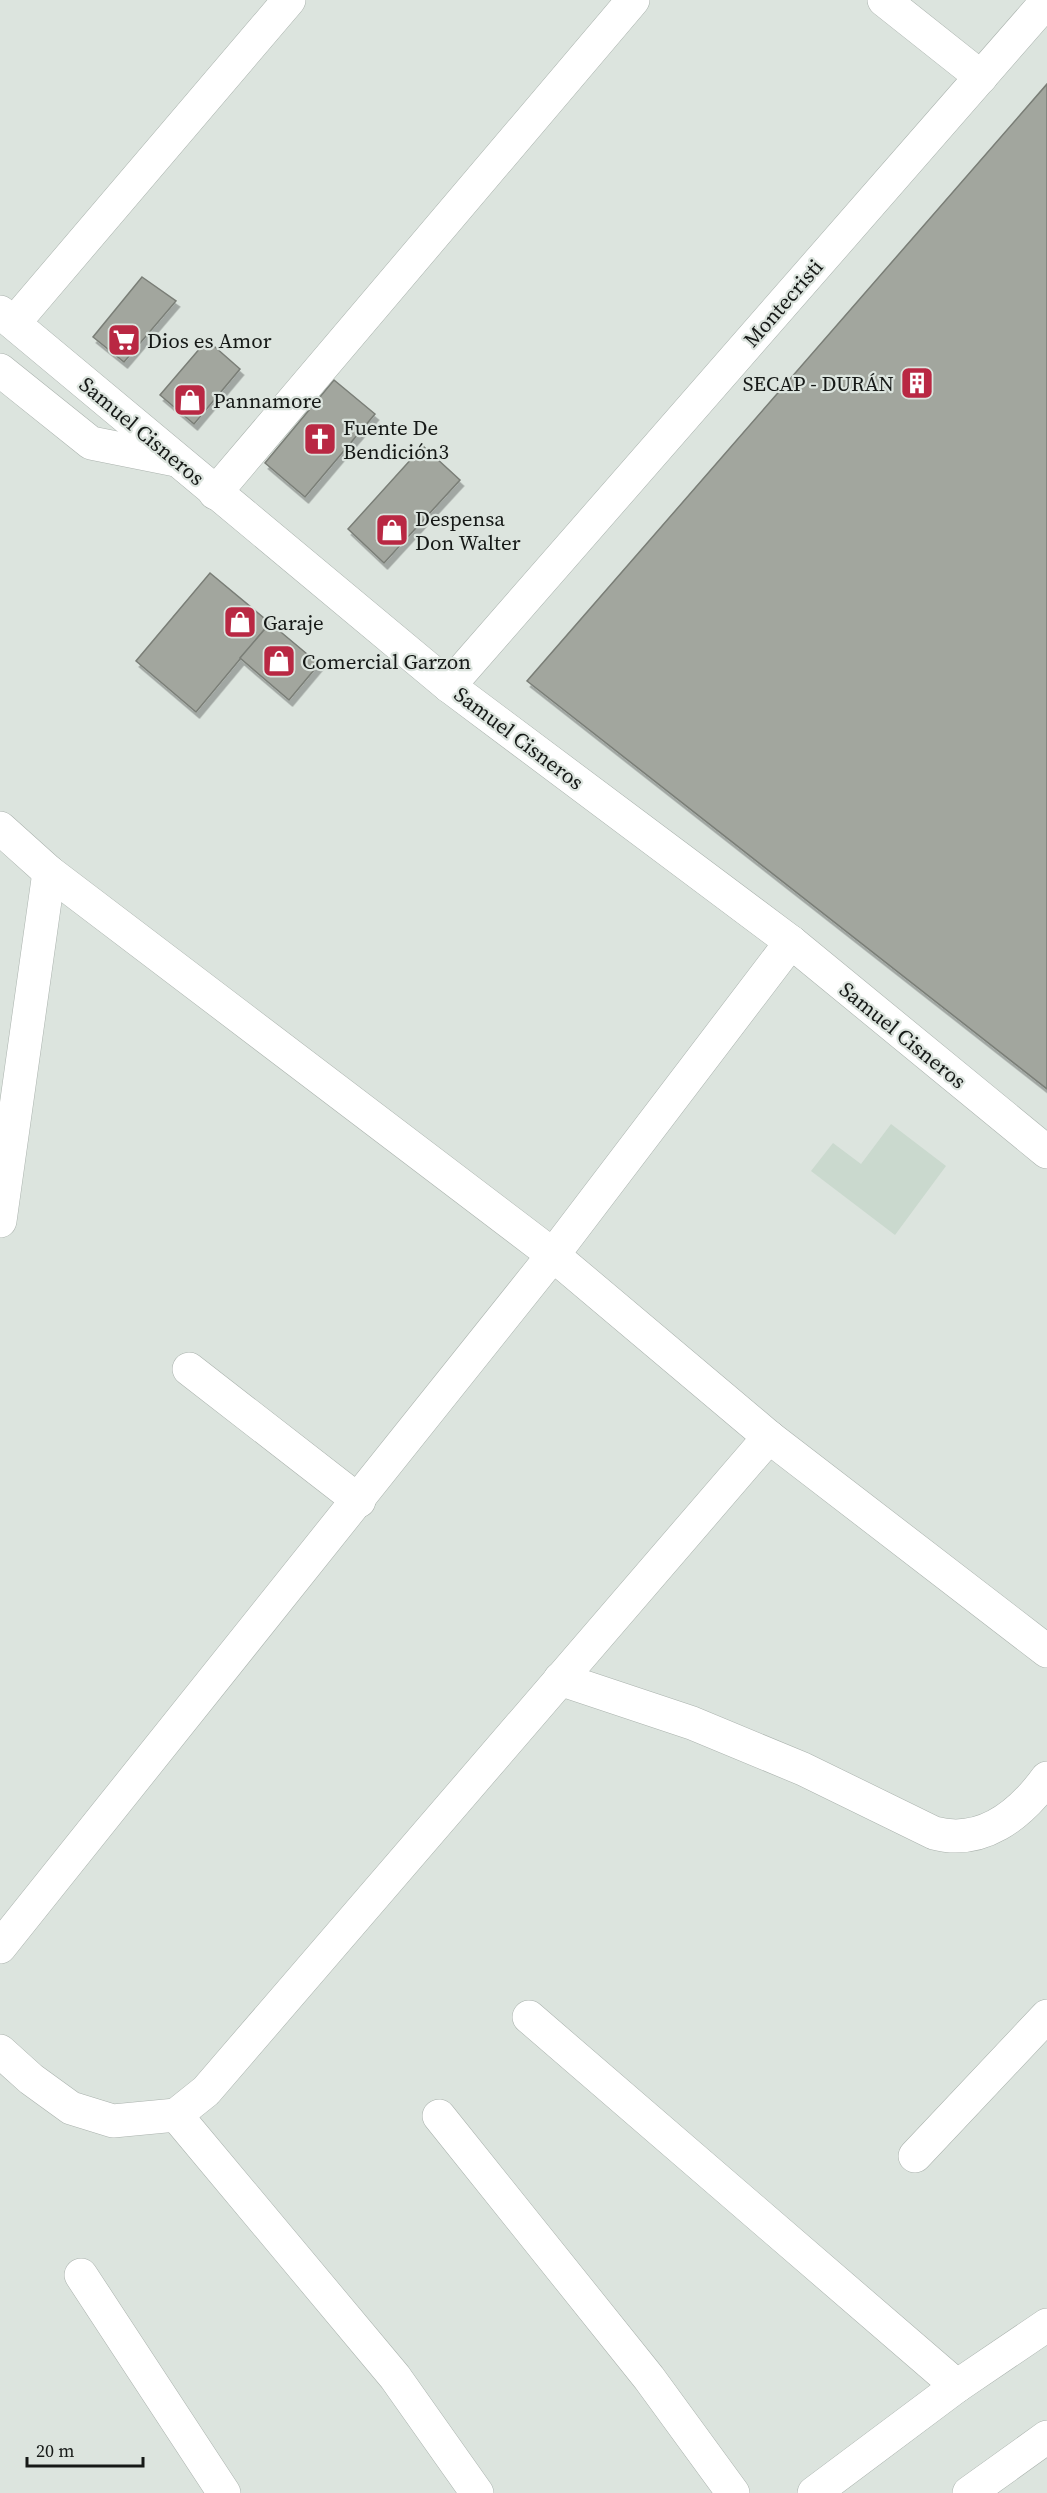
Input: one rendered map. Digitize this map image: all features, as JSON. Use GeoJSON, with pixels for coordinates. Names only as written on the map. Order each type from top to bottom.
{"type":"FeatureCollection","features":[{"type":"Feature","properties":{"kind":"street"},"geometry":{"type":"LineString","coordinates":[[7,317],[289,0]]}},
{"type":"Feature","properties":{"kind":"street"},"geometry":{"type":"LineString","coordinates":[[215,493],[633,0]]}},
{"type":"Feature","properties":{"kind":"street"},"geometry":{"type":"LineString","coordinates":[[885,0],[981,76]]}},
{"type":"Feature","properties":{"kind":"street","name":"Montecristi"},"geometry":{"type":"LineString","coordinates":[[448,686],[1047,2]]}},
{"type":"Feature","properties":{"kind":"street","name":"Samuel Cisneros"},"geometry":{"type":"LineString","coordinates":[[7,317],[448,686],[791,942],[1047,1152]]}},
{"type":"Feature","properties":{"kind":"street"},"geometry":{"type":"LineString","coordinates":[[0,370],[91,443],[176,460]]}},
{"type":"Feature","properties":{"kind":"street"},"geometry":{"type":"LineString","coordinates":[[0,828],[49,873],[553,1255],[769,1437],[1047,1651]]}},
{"type":"Feature","properties":{"kind":"street"},"geometry":{"type":"LineString","coordinates":[[0,1221],[49,873]]}},
{"type":"Feature","properties":{"kind":"street"},"geometry":{"type":"LineString","coordinates":[[0,1947],[359,1501],[553,1255],[791,942]]}},
{"type":"Feature","properties":{"kind":"street"},"geometry":{"type":"LineString","coordinates":[[189,1370],[359,1501]]}},
{"type":"Feature","properties":{"kind":"street"},"geometry":{"type":"LineString","coordinates":[[0,2051],[31,2079],[71,2108],[113,2121],[176,2115],[206,2091],[769,1437]]}},
{"type":"Feature","properties":{"kind":"street"},"geometry":{"type":"LineString","coordinates":[[560,1679],[703,1728],[803,1769],[934,1833],[951,1838],[978,1834],[1005,1823],[1047,1778]]}},
{"type":"Feature","properties":{"kind":"street"},"geometry":{"type":"LineString","coordinates":[[915,2156],[1047,2016]]}},
{"type":"Feature","properties":{"kind":"street"},"geometry":{"type":"LineString","coordinates":[[529,2017],[957,2386]]}},
{"type":"Feature","properties":{"kind":"street"},"geometry":{"type":"LineString","coordinates":[[176,2115],[395,2377],[477,2493]]}},
{"type":"Feature","properties":{"kind":"street"},"geometry":{"type":"LineString","coordinates":[[439,2116],[649,2378],[733,2493]]}},
{"type":"Feature","properties":{"kind":"street"},"geometry":{"type":"LineString","coordinates":[[81,2275],[224,2493]]}},
{"type":"Feature","properties":{"kind":"street"},"geometry":{"type":"LineString","coordinates":[[814,2493],[957,2386],[1047,2325]]}},
{"type":"Feature","properties":{"kind":"street"},"geometry":{"type":"LineString","coordinates":[[969,2493],[1047,2437]]}},
{"type":"Feature","properties":{"kind":"shaded area"},"geometry":{"type":"Polygon","coordinates":[[[891,1124],[946,1166],[895,1235],[811,1171],[833,1143],[861,1164],[891,1124]]]}},
{"type":"Feature","properties":{"kind":"building","name":"SECAP - DURÁN"},"geometry":{"type":"Polygon","coordinates":[[[1047,84],[1047,1089],[527,681],[1047,84]]]}},
{"type":"Feature","properties":{"kind":"building"},"geometry":{"type":"Polygon","coordinates":[[[142,277],[176,301],[124,362],[93,337],[142,277]]]}},
{"type":"Feature","properties":{"kind":"building"},"geometry":{"type":"Polygon","coordinates":[[[207,340],[240,369],[194,424],[160,395],[207,340]]]}},
{"type":"Feature","properties":{"kind":"building","name":"Fuente De Bendición3"},"geometry":{"type":"Polygon","coordinates":[[[334,380],[375,414],[305,497],[265,463],[334,380]]]}},
{"type":"Feature","properties":{"kind":"building"},"geometry":{"type":"Polygon","coordinates":[[[423,446],[460,480],[384,563],[348,529],[423,446]]]}},
{"type":"Feature","properties":{"kind":"building"},"geometry":{"type":"Polygon","coordinates":[[[210,573],[270,623],[196,712],[136,661],[210,573]]]}},
{"type":"Feature","properties":{"kind":"building","name":"Comercial Garzon"},"geometry":{"type":"Polygon","coordinates":[[[270,623],[319,664],[289,700],[240,658],[270,623]]]}},
{"type":"Feature","properties":{"kind":"place","name":"Dios es Amor"},"geometry":{"type":"Point","coordinates":[124,340]}},
{"type":"Feature","properties":{"kind":"place","name":"SECAP - DURÁN"},"geometry":{"type":"Point","coordinates":[917,383]}},
{"type":"Feature","properties":{"kind":"place","name":"Pannamore"},"geometry":{"type":"Point","coordinates":[190,400]}},
{"type":"Feature","properties":{"kind":"place","name":"Fuente De Bendición3"},"geometry":{"type":"Point","coordinates":[320,439]}},
{"type":"Feature","properties":{"kind":"place","name":"Despensa Don Walter"},"geometry":{"type":"Point","coordinates":[392,530]}},
{"type":"Feature","properties":{"kind":"place","name":"Garaje"},"geometry":{"type":"Point","coordinates":[240,622]}},
{"type":"Feature","properties":{"kind":"place","name":"Comercial Garzon"},"geometry":{"type":"Point","coordinates":[279,661]}}]}
